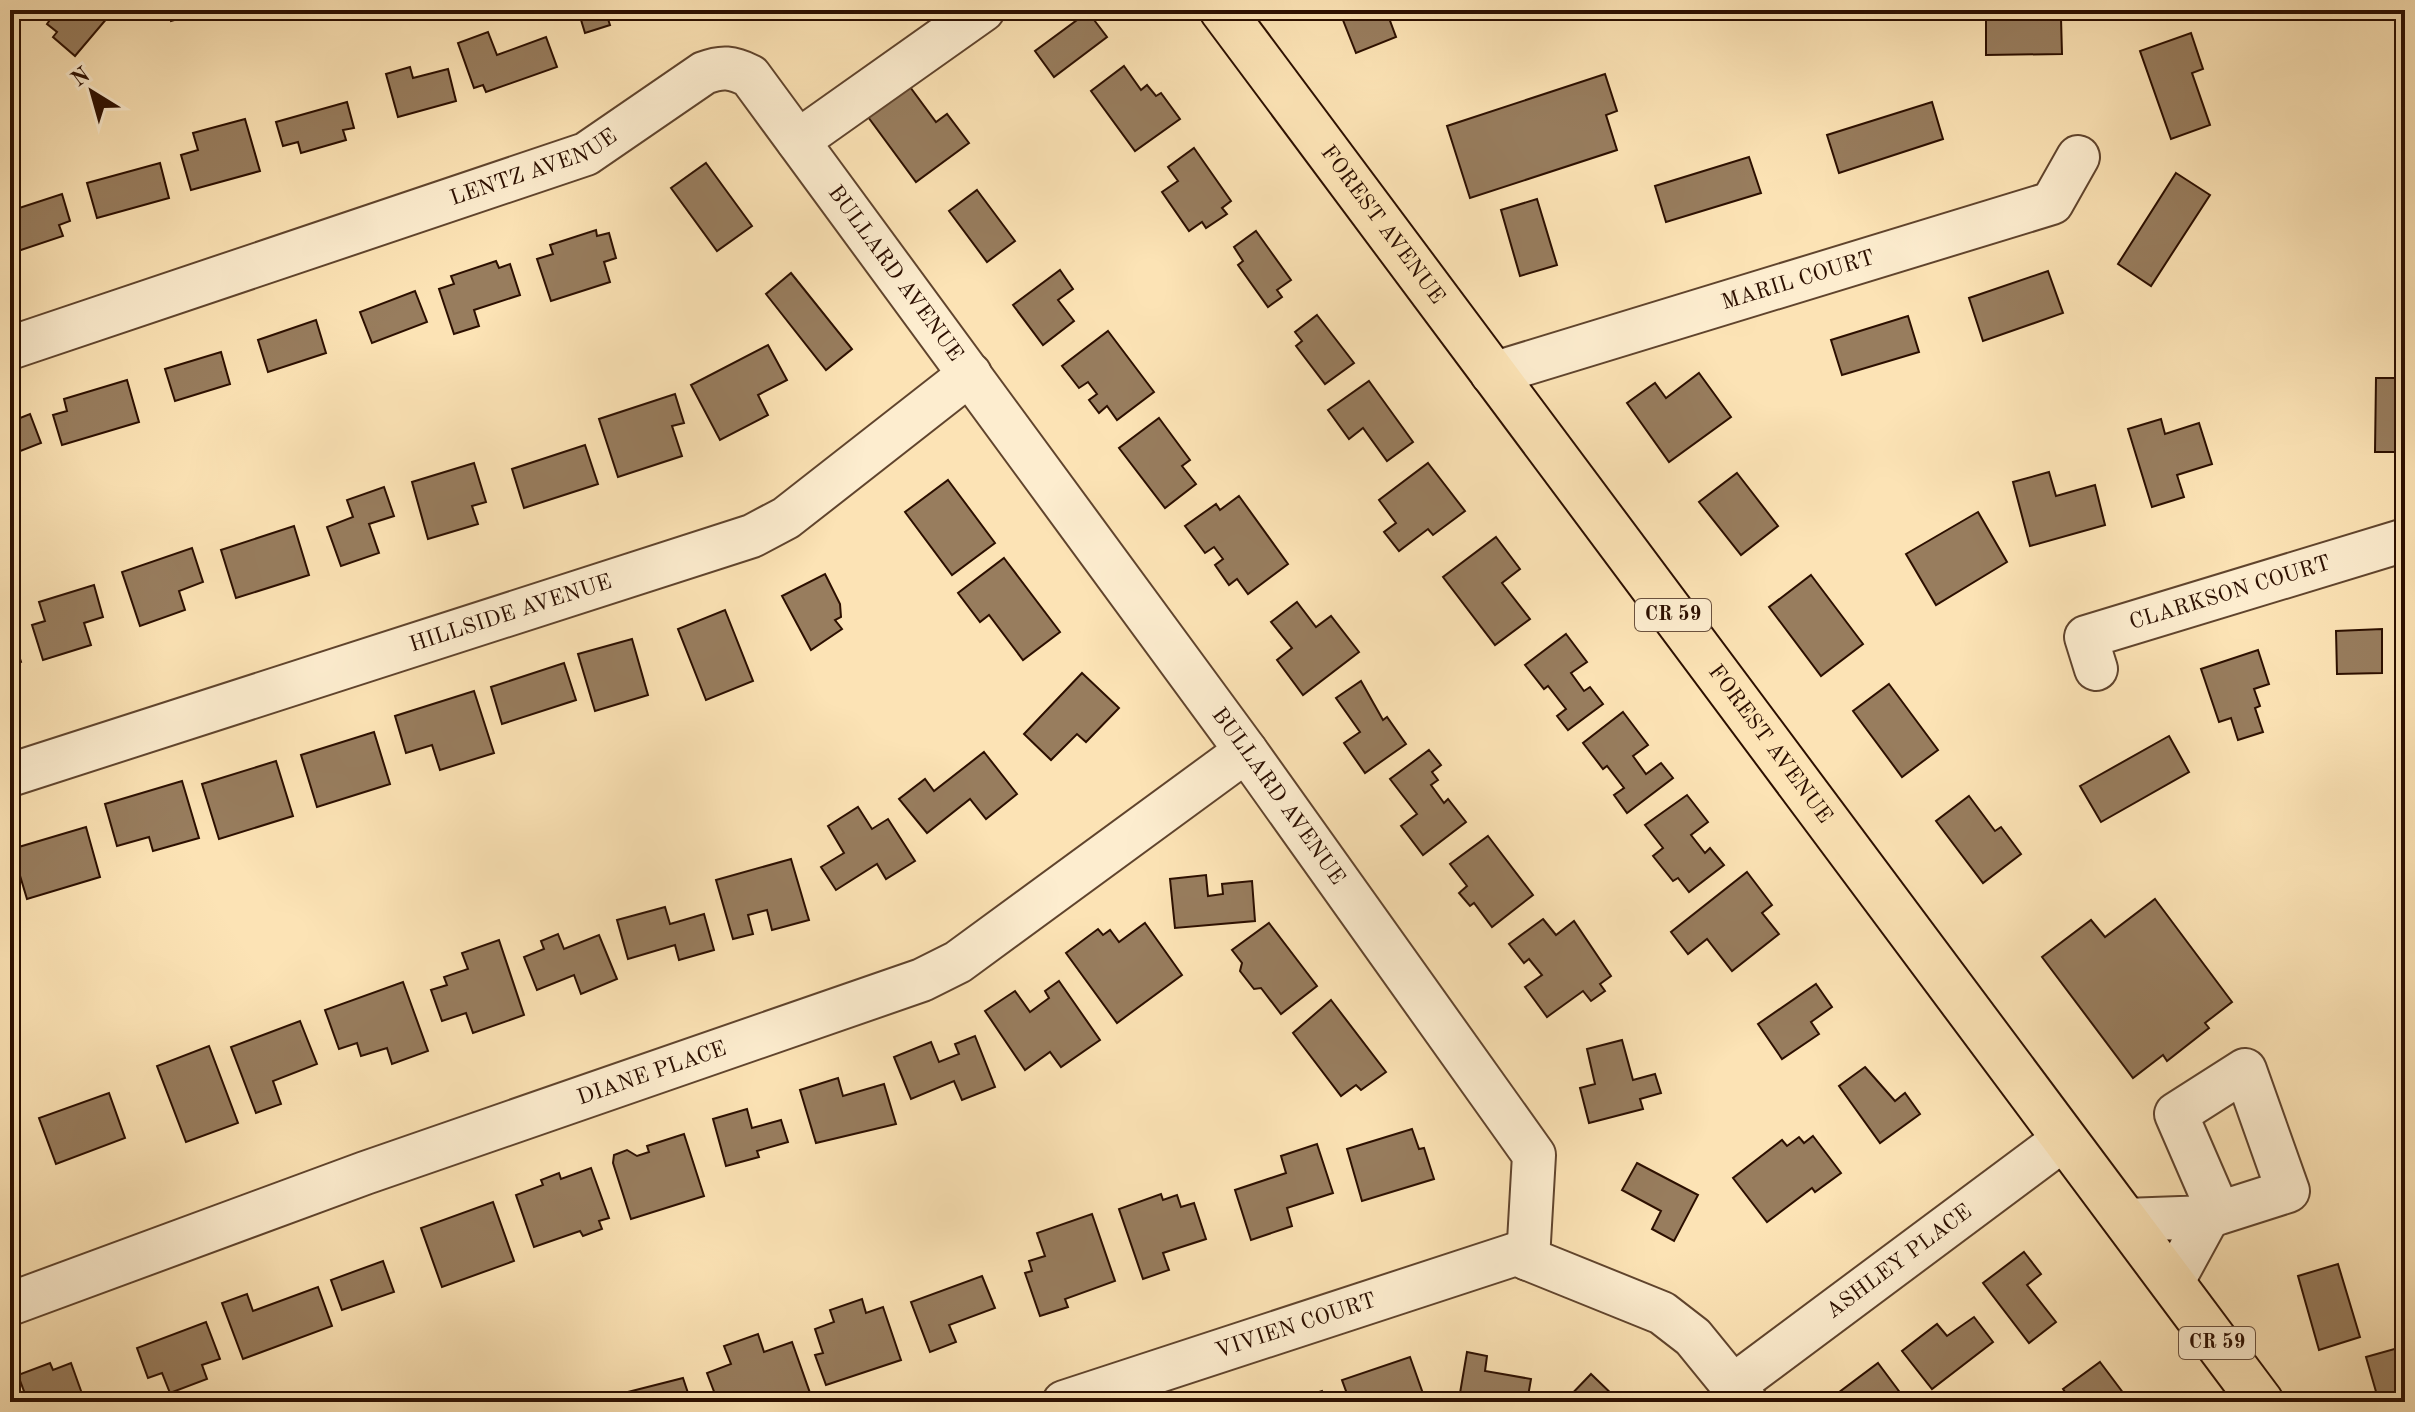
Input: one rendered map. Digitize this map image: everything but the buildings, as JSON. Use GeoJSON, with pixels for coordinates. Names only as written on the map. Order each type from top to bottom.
{"type":"FeatureCollection","features":[{"type":"Feature","properties":{"kind":"main road","name":"FOREST AVENUE"},"geometry":{"type":"LineString","coordinates":[[1222,10],[2261,1402]]}},
{"type":"Feature","properties":{"kind":"street"},"geometry":{"type":"LineString","coordinates":[[798,141],[983,10]]}},
{"type":"Feature","properties":{"kind":"street","name":"LENTZ AVENUE"},"geometry":{"type":"LineString","coordinates":[[10,348],[586,154],[704,73],[720,67],[735,68],[750,76],[798,141]]}},
{"type":"Feature","properties":{"kind":"street","name":"BULLARD AVENUE"},"geometry":{"type":"LineString","coordinates":[[798,141],[1246,751],[1534,1155],[1528,1259]]}},
{"type":"Feature","properties":{"kind":"street","name":"MARIL COURT"},"geometry":{"type":"LineString","coordinates":[[1492,374],[2052,203],[2078,157]]}},
{"type":"Feature","properties":{"kind":"street","name":"HILLSIDE AVENUE"},"geometry":{"type":"LineString","coordinates":[[10,775],[752,536],[786,518],[970,374]]}},
{"type":"Feature","properties":{"kind":"street","name":"CLARKSON COURT"},"geometry":{"type":"LineString","coordinates":[[2096,669],[2086,637],[2405,540]]}},
{"type":"Feature","properties":{"kind":"street","name":"DIANE PLACE"},"geometry":{"type":"LineString","coordinates":[[10,1304],[365,1173],[922,980],[958,962],[1246,751]]}},
{"type":"Feature","properties":{"kind":"street","name":"ASHLEY PLACE"},"geometry":{"type":"LineString","coordinates":[[1740,1394],[2064,1139]]}},
{"type":"Feature","properties":{"kind":"street"},"geometry":{"type":"LineString","coordinates":[[2125,1220],[2214,1215],[2172,1283]]}},
{"type":"Feature","properties":{"kind":"street","name":"VIVIEN COURT"},"geometry":{"type":"LineString","coordinates":[[1064,1402],[1516,1254],[1528,1259]]}},
{"type":"Feature","properties":{"kind":"street"},"geometry":{"type":"LineString","coordinates":[[1528,1259],[1662,1313],[1693,1337],[1740,1394]]}}]}
